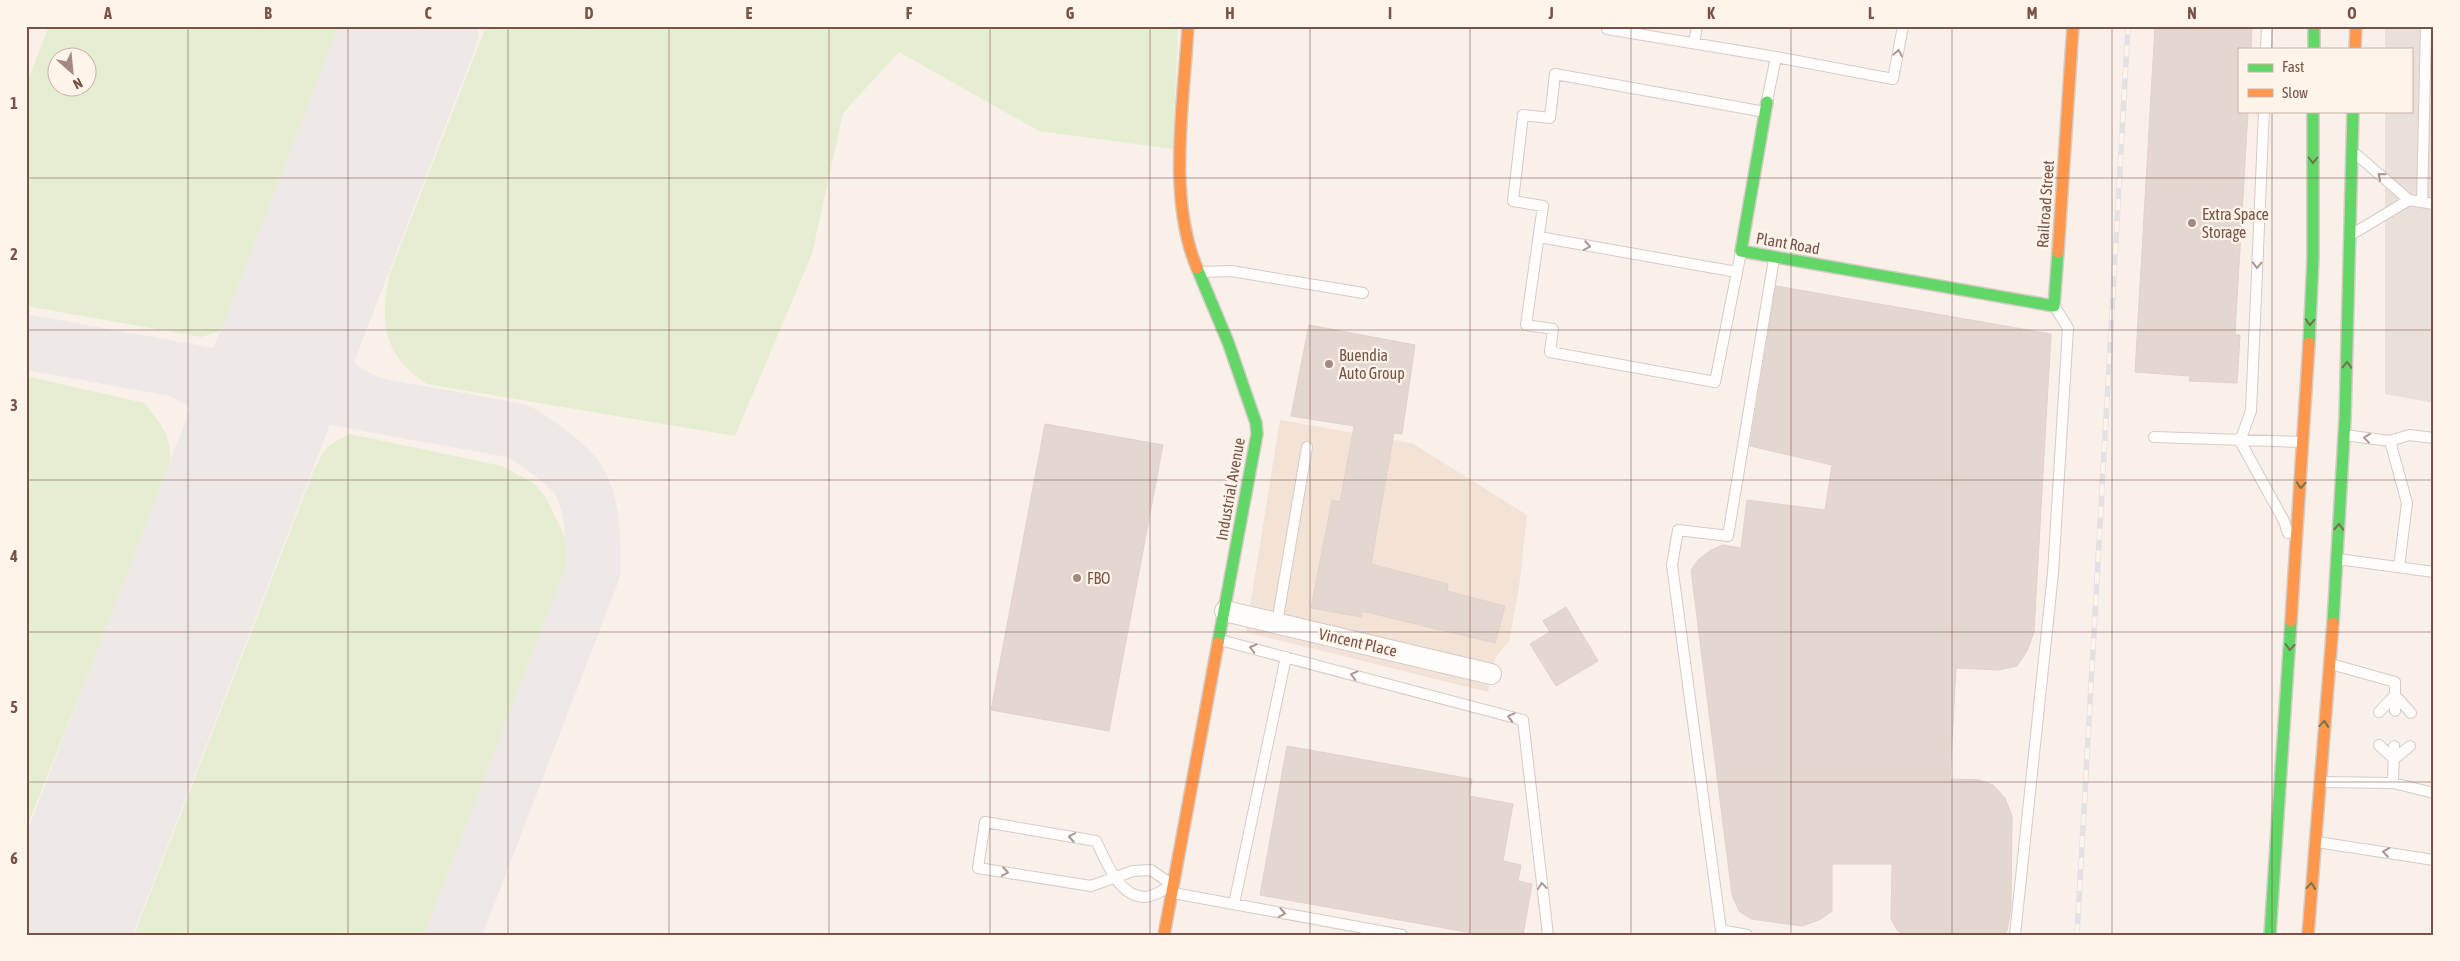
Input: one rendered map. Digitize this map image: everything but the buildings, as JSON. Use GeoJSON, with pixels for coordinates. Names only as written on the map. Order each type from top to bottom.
{"type":"FeatureCollection","features":[{"type":"Feature","properties":{"kind":"main road","name":"Industrial Avenue"},"geometry":{"type":"LineString","coordinates":[[1164,935],[1257,434],[1256,423],[1228,342],[1199,272],[1186,233],[1180,189],[1188,26]]}},
{"type":"Feature","properties":{"kind":"main road","name":"Railroad Street"},"geometry":{"type":"LineString","coordinates":[[2054,306],[2073,26]]}},
{"type":"Feature","properties":{"kind":"main road"},"geometry":{"type":"LineString","coordinates":[[2314,26],[2314,48]]}},
{"type":"Feature","properties":{"kind":"main road"},"geometry":{"type":"LineString","coordinates":[[2355,48],[2356,26]]}},
{"type":"Feature","properties":{"kind":"main road","name":"Plant Road"},"geometry":{"type":"LineString","coordinates":[[1766,107],[1741,251],[1977,294],[2054,306]]}},
{"type":"Feature","properties":{"kind":"main road"},"geometry":{"type":"LineString","coordinates":[[2270,935],[2304,442],[2313,259],[2313,112]]}},
{"type":"Feature","properties":{"kind":"main road"},"geometry":{"type":"LineString","coordinates":[[2308,935],[2337,559],[2344,435],[2353,112]]}},
{"type":"Feature","properties":{"kind":"main road"},"geometry":{"type":"LineString","coordinates":[[2309,912],[2312,935]]}},
{"type":"Feature","properties":{"kind":"street","name":"Vincent Place"},"geometry":{"type":"LineString","coordinates":[[1225,611],[1491,674]]}},
{"type":"Feature","properties":{"kind":"lane"},"geometry":{"type":"LineString","coordinates":[[1607,26],[1607,29],[1776,57],[1893,79],[1903,26]]}},
{"type":"Feature","properties":{"kind":"lane"},"geometry":{"type":"LineString","coordinates":[[1694,43],[1697,26]]}},
{"type":"Feature","properties":{"kind":"lane"},"geometry":{"type":"LineString","coordinates":[[2266,48],[2267,26]]}},
{"type":"Feature","properties":{"kind":"lane"},"geometry":{"type":"LineString","coordinates":[[2422,202],[2426,26]]}},
{"type":"Feature","properties":{"kind":"lane"},"geometry":{"type":"LineString","coordinates":[[1741,251],[1715,382],[1550,352],[1553,329],[1526,325],[1543,206],[1513,201],[1523,115],[1550,118],[1555,74],[1766,107],[1776,57]]}},
{"type":"Feature","properties":{"kind":"lane"},"geometry":{"type":"LineString","coordinates":[[2264,112],[2251,412],[2240,441],[2284,521],[2296,560]]}},
{"type":"Feature","properties":{"kind":"lane"},"geometry":{"type":"LineString","coordinates":[[2352,152],[2409,200],[2434,204]]}},
{"type":"Feature","properties":{"kind":"lane"},"geometry":{"type":"LineString","coordinates":[[2350,235],[2409,200]]}},
{"type":"Feature","properties":{"kind":"lane"},"geometry":{"type":"LineString","coordinates":[[1539,238],[1737,272]]}},
{"type":"Feature","properties":{"kind":"lane"},"geometry":{"type":"LineString","coordinates":[[1747,935],[1721,930],[1672,565],[1678,530],[1728,536],[1774,257]]}},
{"type":"Feature","properties":{"kind":"lane"},"geometry":{"type":"LineString","coordinates":[[1199,272],[1231,271],[1363,292]]}},
{"type":"Feature","properties":{"kind":"lane"},"geometry":{"type":"LineString","coordinates":[[2014,935],[2054,564],[2068,328],[2054,306]]}},
{"type":"Feature","properties":{"kind":"lane"},"geometry":{"type":"LineString","coordinates":[[2344,435],[2390,441],[2409,434],[2434,438]]}},
{"type":"Feature","properties":{"kind":"lane"},"geometry":{"type":"LineString","coordinates":[[2154,437],[2304,442]]}},
{"type":"Feature","properties":{"kind":"lane"},"geometry":{"type":"LineString","coordinates":[[2390,441],[2406,504],[2399,567]]}},
{"type":"Feature","properties":{"kind":"lane"},"geometry":{"type":"LineString","coordinates":[[1277,623],[1308,447]]}},
{"type":"Feature","properties":{"kind":"lane"},"geometry":{"type":"LineString","coordinates":[[2337,559],[2434,572]]}},
{"type":"Feature","properties":{"kind":"lane"},"geometry":{"type":"LineString","coordinates":[[1220,640],[1522,720],[1548,935]]}},
{"type":"Feature","properties":{"kind":"lane"},"geometry":{"type":"LineString","coordinates":[[1234,904],[1286,657]]}},
{"type":"Feature","properties":{"kind":"lane"},"geometry":{"type":"LineString","coordinates":[[2329,663],[2395,682],[2394,711]]}},
{"type":"Feature","properties":{"kind":"lane"},"geometry":{"type":"LineString","coordinates":[[2379,712],[2395,695]]}},
{"type":"Feature","properties":{"kind":"lane"},"geometry":{"type":"LineString","coordinates":[[2395,695],[2410,713]]}},
{"type":"Feature","properties":{"kind":"lane"},"geometry":{"type":"LineString","coordinates":[[2379,745],[2394,759]]}},
{"type":"Feature","properties":{"kind":"lane"},"geometry":{"type":"LineString","coordinates":[[2394,746],[2394,783]]}},
{"type":"Feature","properties":{"kind":"lane"},"geometry":{"type":"LineString","coordinates":[[2394,759],[2410,746]]}},
{"type":"Feature","properties":{"kind":"lane"},"geometry":{"type":"LineString","coordinates":[[2320,782],[2394,783],[2434,793]]}},
{"type":"Feature","properties":{"kind":"lane"},"geometry":{"type":"LineString","coordinates":[[1173,889],[1146,897],[1131,893],[1116,879],[1096,841],[985,822],[978,868],[1091,886],[1116,879],[1133,871],[1150,870],[1173,889],[1234,904],[1402,935]]}},
{"type":"Feature","properties":{"kind":"lane"},"geometry":{"type":"LineString","coordinates":[[2315,842],[2434,860]]}},
{"type":"Feature","properties":{"kind":"shaded area"},"geometry":{"type":"Polygon","coordinates":[[[2385,26],[2434,26],[2434,403],[2385,394],[2385,112],[2412,112],[2412,48],[2385,48],[2385,26]]]}},
{"type":"Feature","properties":{"kind":"shaded area"},"geometry":{"type":"Polygon","coordinates":[[[1280,420],[1412,443],[1527,515],[1519,587],[1509,642],[1496,656],[1488,692],[1246,632],[1280,420]]]}},
{"type":"Feature","properties":{"kind":"green space"},"geometry":{"type":"Polygon","coordinates":[[[49,26],[343,26],[231,318],[218,332],[201,337],[26,306],[26,85],[49,26]]]}},
{"type":"Feature","properties":{"kind":"green space"},"geometry":{"type":"Polygon","coordinates":[[[486,26],[1178,26],[1173,149],[1039,131],[899,52],[843,113],[812,254],[735,436],[427,384],[412,373],[393,349],[385,322],[387,291],[390,273],[486,26]]]}},
{"type":"Feature","properties":{"kind":"green space"},"geometry":{"type":"Polygon","coordinates":[[[26,376],[144,403],[165,433],[171,459],[170,469],[26,829],[26,376]]]}},
{"type":"Feature","properties":{"kind":"green space"},"geometry":{"type":"Polygon","coordinates":[[[350,434],[502,466],[535,484],[546,498],[568,543],[567,571],[426,935],[134,935],[312,475],[325,450],[334,442],[350,434]]]}},
{"type":"Feature","properties":{"kind":"taxiway"},"geometry":{"type":"LineString","coordinates":[[305,300],[305,329],[321,369],[344,390],[372,405]]}},
{"type":"Feature","properties":{"kind":"taxiway"},"geometry":{"type":"LineString","coordinates":[[26,342],[518,431],[552,454],[575,476],[585,493],[588,503],[593,538],[593,571],[453,935]]}},
{"type":"Feature","properties":{"kind":"taxiway"},"geometry":{"type":"LineString","coordinates":[[182,371],[207,385],[227,416],[234,447],[235,483]]}},
{"type":"Feature","properties":{"kind":"runway"},"geometry":{"type":"LineString","coordinates":[[60,935],[411,26]]}},
{"type":"Feature","properties":{"kind":"railway"},"geometry":{"type":"LineString","coordinates":[[2077,935],[2128,26]]}},
{"type":"Feature","properties":{"kind":"traffic: fast"},"geometry":{"type":"LineString","coordinates":[[2314,26],[2314,48]]}},
{"type":"Feature","properties":{"kind":"traffic: fast"},"geometry":{"type":"LineString","coordinates":[[1767,102],[1741,251],[2054,306],[2058,252]]}},
{"type":"Feature","properties":{"kind":"traffic: fast"},"geometry":{"type":"LineString","coordinates":[[2309,343],[2313,259],[2313,112]]}},
{"type":"Feature","properties":{"kind":"traffic: fast"},"geometry":{"type":"LineString","coordinates":[[2333,623],[2345,419],[2353,112]]}},
{"type":"Feature","properties":{"kind":"traffic: fast"},"geometry":{"type":"LineString","coordinates":[[1197,268],[1228,342],[1256,423],[1257,434],[1218,643]]}},
{"type":"Feature","properties":{"kind":"traffic: fast"},"geometry":{"type":"LineString","coordinates":[[2270,935],[2291,621]]}},
{"type":"Feature","properties":{"kind":"traffic: slow"},"geometry":{"type":"LineString","coordinates":[[1188,26],[1181,117],[1180,180],[1182,211],[1188,240],[1197,268]]}},
{"type":"Feature","properties":{"kind":"traffic: slow"},"geometry":{"type":"LineString","coordinates":[[2058,252],[2073,26]]}},
{"type":"Feature","properties":{"kind":"traffic: slow"},"geometry":{"type":"LineString","coordinates":[[2355,48],[2356,26]]}},
{"type":"Feature","properties":{"kind":"traffic: slow"},"geometry":{"type":"LineString","coordinates":[[2291,621],[2309,343]]}},
{"type":"Feature","properties":{"kind":"traffic: slow"},"geometry":{"type":"LineString","coordinates":[[2308,935],[2333,623]]}},
{"type":"Feature","properties":{"kind":"traffic: slow"},"geometry":{"type":"LineString","coordinates":[[1164,935],[1218,643]]}},
{"type":"Feature","properties":{"kind":"place","name":"Extra Space Storage"},"geometry":{"type":"Point","coordinates":[2192,223]}},
{"type":"Feature","properties":{"kind":"place","name":"Buendia Auto Group"},"geometry":{"type":"Point","coordinates":[1329,364]}},
{"type":"Feature","properties":{"kind":"place","name":"FBO"},"geometry":{"type":"Point","coordinates":[1077,578]}}]}
